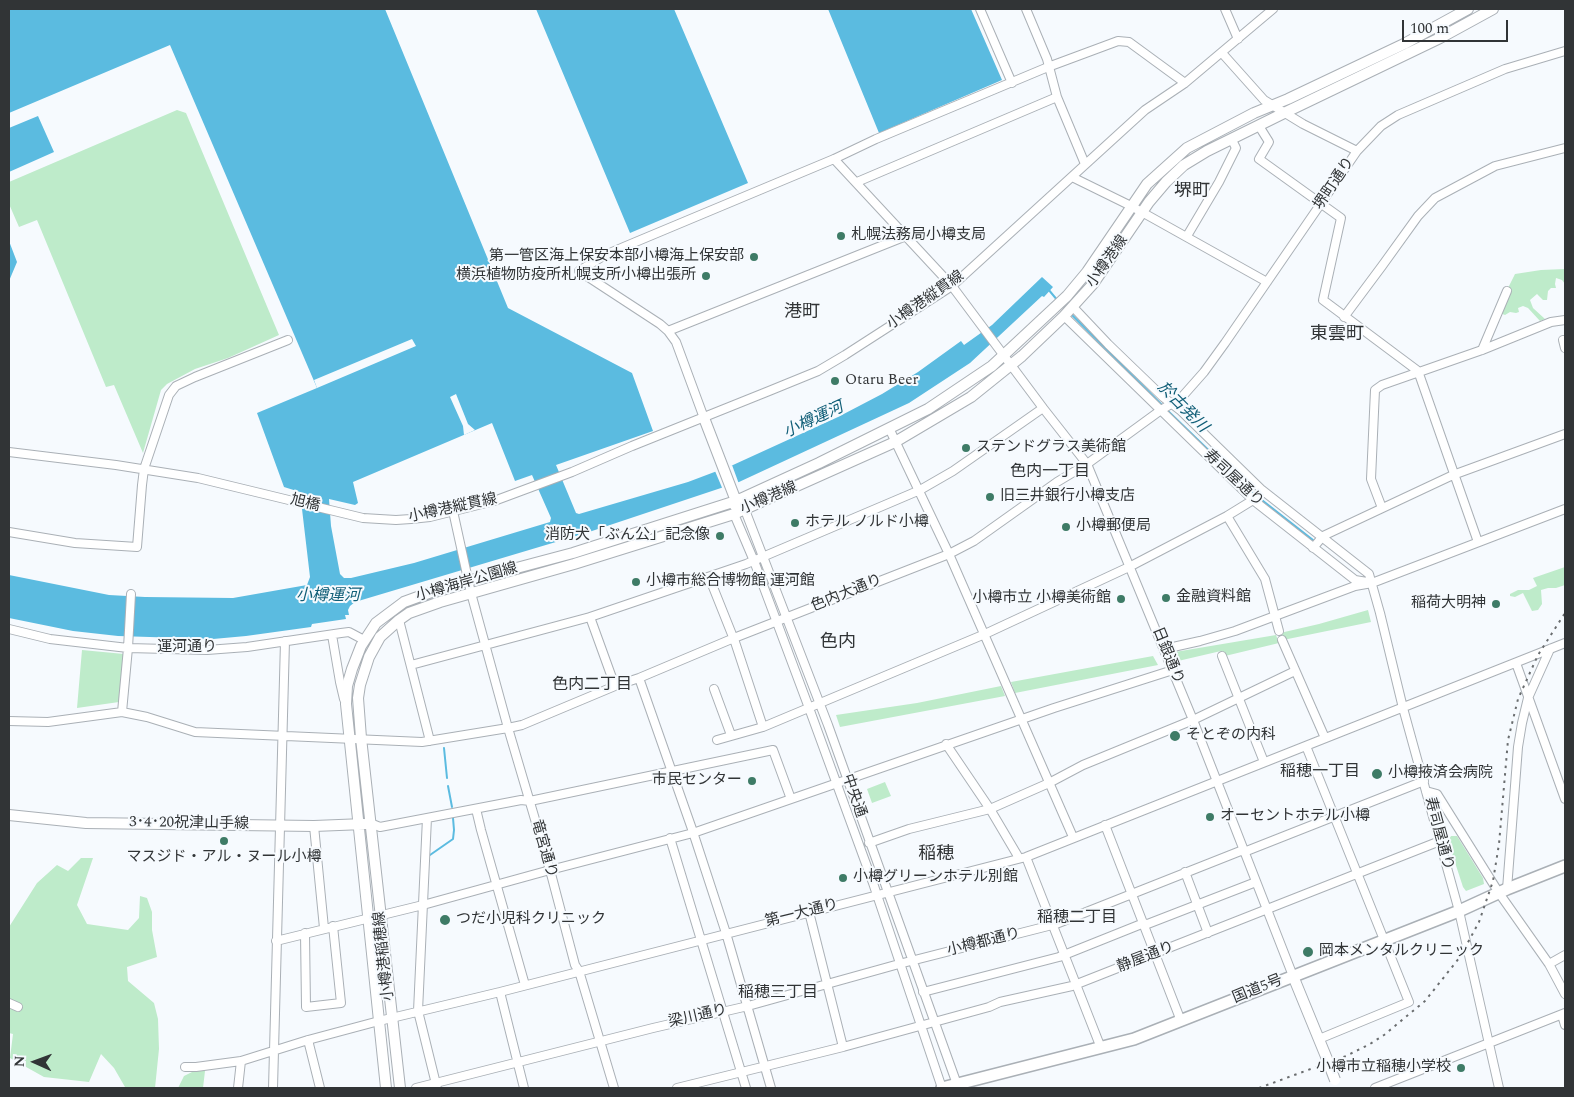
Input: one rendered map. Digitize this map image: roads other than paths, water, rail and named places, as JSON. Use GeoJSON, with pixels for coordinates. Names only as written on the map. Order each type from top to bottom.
{"type":"FeatureCollection","features":[{"type":"Feature","properties":{"kind":"highway","name":"国道5号"},"geometry":{"type":"LineString","coordinates":[[942,1088],[957,1086],[1134,1039],[1459,911],[1565,866]]}},
{"type":"Feature","properties":{"kind":"main road","name":"小樽港線"},"geometry":{"type":"LineString","coordinates":[[736,501],[819,463],[928,409],[985,371],[1068,296],[1087,272],[1147,184],[1187,148],[1404,44],[1468,9]]}},
{"type":"Feature","properties":{"kind":"main road","name":"小樽港線"},"geometry":{"type":"LineString","coordinates":[[704,418],[736,501],[734,514],[895,442],[971,397],[1011,365],[1064,316],[1105,269],[1142,212],[1166,182],[1184,165],[1207,151],[1284,113],[1405,56],[1493,9]]}},
{"type":"Feature","properties":{"kind":"main road"},"geometry":{"type":"LineString","coordinates":[[736,501],[745,510]]}},
{"type":"Feature","properties":{"kind":"main road","name":"小樽海岸公園線"},"geometry":{"type":"LineString","coordinates":[[357,825],[346,704],[347,686],[358,653],[364,640],[376,623],[404,602],[445,588],[573,553],[736,501]]}},
{"type":"Feature","properties":{"kind":"main road","name":"小樽海岸公園線"},"geometry":{"type":"LineString","coordinates":[[370,823],[358,698],[360,685],[371,652],[380,637],[399,620],[409,613],[471,593],[574,564],[734,514]]}},
{"type":"Feature","properties":{"kind":"main road","name":"3･4･20祝津山手線"},"geometry":{"type":"LineString","coordinates":[[9,815],[86,823],[314,826],[370,823]]}},
{"type":"Feature","properties":{"kind":"main road","name":"小樽港稲穂線"},"geometry":{"type":"LineString","coordinates":[[370,823],[400,1088]]}},
{"type":"Feature","properties":{"kind":"main road","name":"小樽港稲穂線"},"geometry":{"type":"LineString","coordinates":[[357,825],[386,1088]]}},
{"type":"Feature","properties":{"kind":"main road"},"geometry":{"type":"LineString","coordinates":[[1293,976],[1336,1084]]}},
{"type":"Feature","properties":{"kind":"street"},"geometry":{"type":"LineString","coordinates":[[980,9],[1012,83]]}},
{"type":"Feature","properties":{"kind":"street"},"geometry":{"type":"LineString","coordinates":[[1026,9],[1047,59],[1056,97],[1085,164]]}},
{"type":"Feature","properties":{"kind":"street"},"geometry":{"type":"LineString","coordinates":[[1225,9],[1238,39]]}},
{"type":"Feature","properties":{"kind":"street","name":"小樽港縦貫線"},"geometry":{"type":"LineString","coordinates":[[345,514],[362,518],[396,520],[430,517],[494,501],[572,472],[818,371],[952,286],[1145,110],[1185,83],[1273,9]]}},
{"type":"Feature","properties":{"kind":"street"},"geometry":{"type":"LineString","coordinates":[[704,418],[676,342],[668,331],[579,270],[626,246],[834,159],[876,139],[1048,67],[1118,41],[1128,42],[1185,83]]}},
{"type":"Feature","properties":{"kind":"street","name":"堺町通り"},"geometry":{"type":"LineString","coordinates":[[1166,407],[1181,398],[1204,372],[1358,151],[1381,126],[1398,115],[1505,69],[1565,50]]}},
{"type":"Feature","properties":{"kind":"street"},"geometry":{"type":"LineString","coordinates":[[1222,53],[1264,100],[1272,106],[1358,151]]}},
{"type":"Feature","properties":{"kind":"street"},"geometry":{"type":"LineString","coordinates":[[857,182],[1056,97]]}},
{"type":"Feature","properties":{"kind":"street"},"geometry":{"type":"LineString","coordinates":[[1259,126],[1269,142],[1259,160],[1341,218],[1323,300],[1418,371],[1453,476],[1478,542]]}},
{"type":"Feature","properties":{"kind":"street"},"geometry":{"type":"LineString","coordinates":[[1187,236],[1236,148],[1232,140]]}},
{"type":"Feature","properties":{"kind":"street"},"geometry":{"type":"LineString","coordinates":[[1344,317],[1418,216],[1435,198],[1495,166],[1565,148]]}},
{"type":"Feature","properties":{"kind":"street","name":"日銀通り"},"geometry":{"type":"LineString","coordinates":[[834,159],[952,286],[1087,464],[1173,670],[1293,976]]}},
{"type":"Feature","properties":{"kind":"street"},"geometry":{"type":"LineString","coordinates":[[1072,177],[1132,206],[1267,282]]}},
{"type":"Feature","properties":{"kind":"street"},"geometry":{"type":"LineString","coordinates":[[668,331],[906,236]]}},
{"type":"Feature","properties":{"kind":"street"},"geometry":{"type":"LineString","coordinates":[[1482,350],[1507,291]]}},
{"type":"Feature","properties":{"kind":"street","name":"寿司屋通り"},"geometry":{"type":"LineString","coordinates":[[1073,307],[1253,500],[1317,543],[1369,574],[1403,708],[1459,911],[1499,1088]]}},
{"type":"Feature","properties":{"kind":"street","name":"寿司屋通り"},"geometry":{"type":"LineString","coordinates":[[1064,316],[1166,407],[1212,440],[1355,580],[1372,583]]}},
{"type":"Feature","properties":{"kind":"street"},"geometry":{"type":"LineString","coordinates":[[1382,508],[1371,479],[1375,390],[1382,385],[1418,371],[1482,350],[1555,320],[1565,320]]}},
{"type":"Feature","properties":{"kind":"street"},"geometry":{"type":"LineString","coordinates":[[9,532],[75,543],[137,547],[144,469],[168,395],[176,386],[288,340]]}},
{"type":"Feature","properties":{"kind":"street","name":"色内大通り"},"geometry":{"type":"LineString","coordinates":[[9,721],[48,722],[122,712],[147,717],[195,732],[422,742],[522,725],[734,638],[949,554],[974,541],[1057,482],[1087,464],[1166,407]]}},
{"type":"Feature","properties":{"kind":"street"},"geometry":{"type":"LineString","coordinates":[[411,665],[590,617],[754,561],[920,490],[952,471],[1043,408]]}},
{"type":"Feature","properties":{"kind":"street"},"geometry":{"type":"LineString","coordinates":[[889,428],[920,490],[985,634],[1072,837]]}},
{"type":"Feature","properties":{"kind":"street"},"geometry":{"type":"LineString","coordinates":[[1317,543],[1382,508],[1453,476],[1565,434]]}},
{"type":"Feature","properties":{"kind":"street","name":"旭橋"},"geometry":{"type":"LineString","coordinates":[[9,452],[144,469],[198,478],[345,514]]}},
{"type":"Feature","properties":{"kind":"street"},"geometry":{"type":"LineString","coordinates":[[717,740],[763,727],[985,634],[1129,567],[1227,516],[1253,500],[1262,490]]}},
{"type":"Feature","properties":{"kind":"street"},"geometry":{"type":"LineString","coordinates":[[1164,649],[1235,631],[1355,586],[1372,583],[1565,509]]}},
{"type":"Feature","properties":{"kind":"street","name":"中央通"},"geometry":{"type":"LineString","coordinates":[[745,510],[820,704],[957,1086]]}},
{"type":"Feature","properties":{"kind":"street","name":"竜宮通り"},"geometry":{"type":"LineString","coordinates":[[453,511],[471,593],[508,728],[550,870],[575,965],[614,1088]]}},
{"type":"Feature","properties":{"kind":"street","name":"中央通"},"geometry":{"type":"LineString","coordinates":[[734,514],[777,621],[837,783],[942,1088]]}},
{"type":"Feature","properties":{"kind":"street"},"geometry":{"type":"LineString","coordinates":[[1227,516],[1265,579],[1279,631]]}},
{"type":"Feature","properties":{"kind":"street"},"geometry":{"type":"LineString","coordinates":[[709,577],[734,638],[763,727]]}},
{"type":"Feature","properties":{"kind":"street"},"geometry":{"type":"LineString","coordinates":[[122,712],[131,597]]}},
{"type":"Feature","properties":{"kind":"street"},"geometry":{"type":"LineString","coordinates":[[590,617],[615,686]]}},
{"type":"Feature","properties":{"kind":"street"},"geometry":{"type":"LineString","coordinates":[[399,620],[430,741]]}},
{"type":"Feature","properties":{"kind":"street","name":"運河通り"},"geometry":{"type":"LineString","coordinates":[[9,629],[50,638],[128,648],[207,650],[248,647],[349,632],[364,640]]}},
{"type":"Feature","properties":{"kind":"street"},"geometry":{"type":"LineString","coordinates":[[332,635],[340,682],[346,704]]}},
{"type":"Feature","properties":{"kind":"street"},"geometry":{"type":"LineString","coordinates":[[1282,640],[1325,738]]}},
{"type":"Feature","properties":{"kind":"street"},"geometry":{"type":"LineString","coordinates":[[273,1088],[286,642]]}},
{"type":"Feature","properties":{"kind":"street","name":"第一大通り"},"geometry":{"type":"LineString","coordinates":[[185,1066],[196,1067],[240,1061],[274,1049],[379,1021],[500,992],[1022,857],[1565,643]]}},
{"type":"Feature","properties":{"kind":"street"},"geometry":{"type":"LineString","coordinates":[[1503,891],[1518,747],[1528,698],[1550,649]]}},
{"type":"Feature","properties":{"kind":"street"},"geometry":{"type":"LineString","coordinates":[[1222,656],[1264,762]]}},
{"type":"Feature","properties":{"kind":"street"},"geometry":{"type":"LineString","coordinates":[[1516,663],[1565,799]]}},
{"type":"Feature","properties":{"kind":"street"},"geometry":{"type":"LineString","coordinates":[[276,941],[423,905],[693,832],[946,744],[1173,670]]}},
{"type":"Feature","properties":{"kind":"street"},"geometry":{"type":"LineString","coordinates":[[869,843],[909,829],[990,809],[1083,765],[1193,720],[1295,671]]}},
{"type":"Feature","properties":{"kind":"street"},"geometry":{"type":"LineString","coordinates":[[639,678],[726,933],[771,1088]]}},
{"type":"Feature","properties":{"kind":"street"},"geometry":{"type":"LineString","coordinates":[[714,689],[731,735]]}},
{"type":"Feature","properties":{"kind":"street"},"geometry":{"type":"LineString","coordinates":[[946,744],[1022,857],[1054,925],[1101,1048]]}},
{"type":"Feature","properties":{"kind":"street"},"geometry":{"type":"LineString","coordinates":[[1306,746],[1356,875],[1409,1002],[1319,1039]]}},
{"type":"Feature","properties":{"kind":"street"},"geometry":{"type":"LineString","coordinates":[[370,823],[380,827],[520,800],[530,801],[774,750],[791,799]]}},
{"type":"Feature","properties":{"kind":"street","name":"小樽都通り"},"geometry":{"type":"LineString","coordinates":[[912,962],[1054,925],[1185,872],[1334,817],[1424,781]]}},
{"type":"Feature","properties":{"kind":"street"},"geometry":{"type":"LineString","coordinates":[[1426,791],[1437,794],[1503,891],[1549,964],[1565,994]]}},
{"type":"Feature","properties":{"kind":"street"},"geometry":{"type":"LineString","coordinates":[[476,809],[524,985]]}},
{"type":"Feature","properties":{"kind":"street"},"geometry":{"type":"LineString","coordinates":[[427,818],[418,1011],[436,1086]]}},
{"type":"Feature","properties":{"kind":"street"},"geometry":{"type":"LineString","coordinates":[[1105,825],[1145,924],[1181,1021]]}},
{"type":"Feature","properties":{"kind":"street"},"geometry":{"type":"LineString","coordinates":[[314,826],[324,928]]}},
{"type":"Feature","properties":{"kind":"street"},"geometry":{"type":"LineString","coordinates":[[670,838],[746,1088]]}},
{"type":"Feature","properties":{"kind":"street","name":"静屋通り"},"geometry":{"type":"LineString","coordinates":[[677,1088],[843,1046],[989,1007],[1000,1002],[1076,985],[1440,841]]}},
{"type":"Feature","properties":{"kind":"street"},"geometry":{"type":"LineString","coordinates":[[1185,872],[1208,933]]}},
{"type":"Feature","properties":{"kind":"street"},"geometry":{"type":"LineString","coordinates":[[923,992],[1065,955],[1256,882]]}},
{"type":"Feature","properties":{"kind":"street"},"geometry":{"type":"LineString","coordinates":[[809,912],[843,1046]]}},
{"type":"Feature","properties":{"kind":"street"},"geometry":{"type":"LineString","coordinates":[[305,933],[306,1006],[341,1003],[333,926]]}},
{"type":"Feature","properties":{"kind":"street"},"geometry":{"type":"LineString","coordinates":[[1549,964],[1565,955]]}},
{"type":"Feature","properties":{"kind":"street","name":"梁川通り"},"geometry":{"type":"LineString","coordinates":[[416,1088],[436,1086],[518,1062],[748,1006],[912,962]]}},
{"type":"Feature","properties":{"kind":"street"},"geometry":{"type":"LineString","coordinates":[[500,992],[524,1088]]}},
{"type":"Feature","properties":{"kind":"street"},"geometry":{"type":"LineString","coordinates":[[9,1003],[18,1008]]}},
{"type":"Feature","properties":{"kind":"street"},"geometry":{"type":"LineString","coordinates":[[1375,1088],[1563,1014],[1565,1025]]}},
{"type":"Feature","properties":{"kind":"street"},"geometry":{"type":"LineString","coordinates":[[308,1040],[320,1088]]}},
{"type":"Feature","properties":{"kind":"street"},"geometry":{"type":"LineString","coordinates":[[238,1088],[240,1061]]}},
{"type":"Feature","properties":{"kind":"water","name":"小樽運河"},"geometry":{"type":"Polygon","coordinates":[[[9,9],[385,9],[508,308],[632,373],[653,431],[556,465],[576,513],[579,514],[688,482],[733,465],[838,417],[882,394],[918,372],[961,341],[964,345],[992,325],[1042,277],[1053,287],[970,363],[909,403],[739,482],[586,533],[355,602],[348,610],[349,615],[345,615],[346,619],[312,624],[311,627],[213,639],[118,636],[73,631],[9,618],[9,575],[109,595],[145,597],[233,598],[307,585],[310,577],[300,492],[284,487],[257,413],[317,388],[170,45],[9,113],[9,9]],[[492,423],[353,482],[358,503],[355,505],[329,499],[331,526],[340,574],[344,578],[351,578],[414,563],[550,522],[551,518],[532,475],[515,481],[492,423]]]}},
{"type":"Feature","properties":{"kind":"water"},"geometry":{"type":"Polygon","coordinates":[[[536,9],[674,9],[748,183],[630,233],[536,9]]]}},
{"type":"Feature","properties":{"kind":"water"},"geometry":{"type":"Polygon","coordinates":[[[828,9],[971,9],[1002,80],[879,133],[828,9]]]}},
{"type":"Feature","properties":{"kind":"water"},"geometry":{"type":"Polygon","coordinates":[[[38,116],[54,152],[9,172],[9,128],[38,116]]]}},
{"type":"Feature","properties":{"kind":"water"},"geometry":{"type":"Polygon","coordinates":[[[9,241],[17,262],[9,281],[9,241]]]}},
{"type":"Feature","properties":{"kind":"waterway","name":"於古発川"},"geometry":{"type":"LineString","coordinates":[[1048,289],[1058,301]]}},
{"type":"Feature","properties":{"kind":"waterway","name":"於古発川"},"geometry":{"type":"LineString","coordinates":[[1070,313],[1162,405]]}},
{"type":"Feature","properties":{"kind":"waterway","name":"於古発川"},"geometry":{"type":"LineString","coordinates":[[1167,410],[1254,494]]}},
{"type":"Feature","properties":{"kind":"waterway","name":"於古発川"},"geometry":{"type":"LineString","coordinates":[[1258,497],[1313,540]]}},
{"type":"Feature","properties":{"kind":"waterway"},"geometry":{"type":"LineString","coordinates":[[444,748],[447,778]]}},
{"type":"Feature","properties":{"kind":"waterway"},"geometry":{"type":"LineString","coordinates":[[448,786],[452,807]]}},
{"type":"Feature","properties":{"kind":"waterway"},"geometry":{"type":"LineString","coordinates":[[430,855],[453,839],[453,818]]}},
{"type":"Feature","properties":{"kind":"railway"},"geometry":{"type":"LineString","coordinates":[[1259,1088],[1346,1056],[1384,1035],[1425,1001],[1460,957],[1479,922],[1493,881],[1499,844],[1508,740],[1518,699],[1538,655],[1565,613]]}},
{"type":"Feature","properties":{"kind":"place","name":"札幌法務局小樽支局"},"geometry":{"type":"Point","coordinates":[841,236]}},
{"type":"Feature","properties":{"kind":"place","name":"第一管区海上保安本部小樽海上保安部"},"geometry":{"type":"Point","coordinates":[754,257]}},
{"type":"Feature","properties":{"kind":"place","name":"横浜植物防疫所札幌支所小樽出張所"},"geometry":{"type":"Point","coordinates":[706,276]}},
{"type":"Feature","properties":{"kind":"place","name":"Otaru Beer"},"geometry":{"type":"Point","coordinates":[835,381]}},
{"type":"Feature","properties":{"kind":"place","name":"ステンドグラス美術館"},"geometry":{"type":"Point","coordinates":[966,448]}},
{"type":"Feature","properties":{"kind":"place","name":"旧三井銀行小樽支店"},"geometry":{"type":"Point","coordinates":[990,497]}},
{"type":"Feature","properties":{"kind":"place","name":"ホテル ノルド小樽"},"geometry":{"type":"Point","coordinates":[795,523]}},
{"type":"Feature","properties":{"kind":"place","name":"小樽郵便局"},"geometry":{"type":"Point","coordinates":[1066,527]}},
{"type":"Feature","properties":{"kind":"place","name":"消防犬「ぶん公」記念像"},"geometry":{"type":"Point","coordinates":[720,536]}},
{"type":"Feature","properties":{"kind":"place","name":"小樽市総合博物館 運河館"},"geometry":{"type":"Point","coordinates":[636,582]}},
{"type":"Feature","properties":{"kind":"place","name":"金融資料館"},"geometry":{"type":"Point","coordinates":[1166,598]}},
{"type":"Feature","properties":{"kind":"place","name":"小樽市立 小樽美術館"},"geometry":{"type":"Point","coordinates":[1121,599]}},
{"type":"Feature","properties":{"kind":"place","name":"稲荷大明神"},"geometry":{"type":"Point","coordinates":[1496,604]}},
{"type":"Feature","properties":{"kind":"place","name":"そとぞの内科"},"geometry":{"type":"Point","coordinates":[1175,736]}},
{"type":"Feature","properties":{"kind":"place","name":"小樽掖済会病院"},"geometry":{"type":"Point","coordinates":[1377,774]}},
{"type":"Feature","properties":{"kind":"place","name":"市民センター"},"geometry":{"type":"Point","coordinates":[752,781]}},
{"type":"Feature","properties":{"kind":"place","name":"オーセントホテル小樽"},"geometry":{"type":"Point","coordinates":[1210,817]}},
{"type":"Feature","properties":{"kind":"place","name":"マスジド・アル・ヌール小樽"},"geometry":{"type":"Point","coordinates":[224,841]}},
{"type":"Feature","properties":{"kind":"place","name":"小樽グリーンホテル別館"},"geometry":{"type":"Point","coordinates":[843,878]}},
{"type":"Feature","properties":{"kind":"place","name":"つだ小児科クリニック"},"geometry":{"type":"Point","coordinates":[445,920]}},
{"type":"Feature","properties":{"kind":"place","name":"岡本メンタルクリニック"},"geometry":{"type":"Point","coordinates":[1308,952]}},
{"type":"Feature","properties":{"kind":"place","name":"小樽市立稲穂小学校"},"geometry":{"type":"Point","coordinates":[1461,1068]}},
{"type":"Feature","properties":{"kind":"district","name":"堺町"},"geometry":{"type":"Point","coordinates":[1192,192]}},
{"type":"Feature","properties":{"kind":"district","name":"港町"},"geometry":{"type":"Point","coordinates":[802,313]}},
{"type":"Feature","properties":{"kind":"district","name":"東雲町"},"geometry":{"type":"Point","coordinates":[1337,335]}},
{"type":"Feature","properties":{"kind":"district","name":"色内一丁目"},"geometry":{"type":"Point","coordinates":[1050,473]}},
{"type":"Feature","properties":{"kind":"district","name":"色内"},"geometry":{"type":"Point","coordinates":[838,643]}},
{"type":"Feature","properties":{"kind":"district","name":"色内二丁目"},"geometry":{"type":"Point","coordinates":[592,686]}},
{"type":"Feature","properties":{"kind":"district","name":"稲穂一丁目"},"geometry":{"type":"Point","coordinates":[1320,773]}},
{"type":"Feature","properties":{"kind":"district","name":"稲穂"},"geometry":{"type":"Point","coordinates":[936,855]}},
{"type":"Feature","properties":{"kind":"district","name":"稲穂二丁目"},"geometry":{"type":"Point","coordinates":[1077,919]}},
{"type":"Feature","properties":{"kind":"district","name":"稲穂三丁目"},"geometry":{"type":"Point","coordinates":[778,994]}}]}
